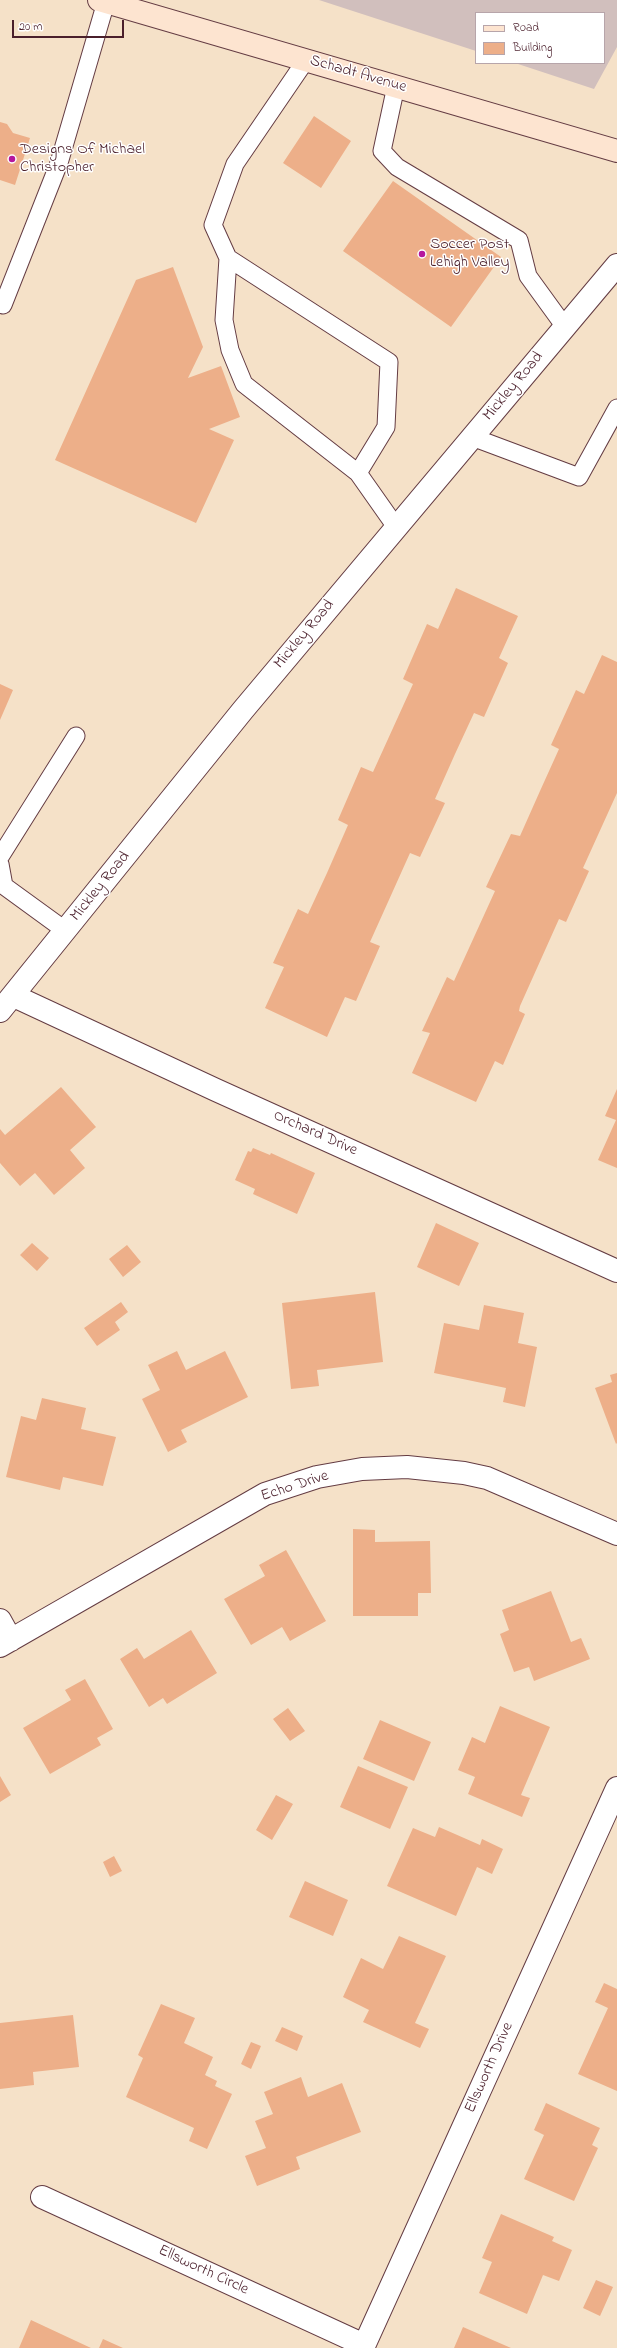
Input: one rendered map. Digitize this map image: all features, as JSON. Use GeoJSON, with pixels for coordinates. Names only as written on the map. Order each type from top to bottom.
{"type":"FeatureCollection","features":[{"type":"Feature","properties":{"kind":"main road","name":"Schadt Avenue"},"geometry":{"type":"LineString","coordinates":[[102,1],[617,151]]}},
{"type":"Feature","properties":{"kind":"street","name":"Mickley Road"},"geometry":{"type":"LineString","coordinates":[[7,1003],[243,710],[617,265]]}},
{"type":"Feature","properties":{"kind":"street","name":"Orchard Drive"},"geometry":{"type":"LineString","coordinates":[[7,1003],[216,1090],[617,1271]]}},
{"type":"Feature","properties":{"kind":"street","name":"Echo Drive"},"geometry":{"type":"LineString","coordinates":[[6,1643],[265,1494],[317,1477],[362,1469],[407,1467],[464,1473],[487,1478],[617,1534]]}},
{"type":"Feature","properties":{"kind":"street"},"geometry":{"type":"LineString","coordinates":[[0,1620],[6,1643]]}},
{"type":"Feature","properties":{"kind":"street","name":"Ellsworth Drive"},"geometry":{"type":"LineString","coordinates":[[363,2347],[617,1788]]}},
{"type":"Feature","properties":{"kind":"street","name":"Ellsworth Circle"},"geometry":{"type":"LineString","coordinates":[[42,2197],[363,2347]]}},
{"type":"Feature","properties":{"kind":"lane"},"geometry":{"type":"LineString","coordinates":[[0,304],[3,305],[58,163],[102,1]]}},
{"type":"Feature","properties":{"kind":"lane"},"geometry":{"type":"LineString","coordinates":[[306,60],[235,164],[213,225],[228,258],[224,320],[230,350],[244,384],[358,472],[396,527]]}},
{"type":"Feature","properties":{"kind":"lane"},"geometry":{"type":"LineString","coordinates":[[396,86],[382,151],[397,167],[519,240],[528,276],[565,327]]}},
{"type":"Feature","properties":{"kind":"lane"},"geometry":{"type":"LineString","coordinates":[[228,258],[389,362],[386,427],[358,472]]}},
{"type":"Feature","properties":{"kind":"lane"},"geometry":{"type":"LineString","coordinates":[[472,437],[579,477],[617,408]]}},
{"type":"Feature","properties":{"kind":"lane"},"geometry":{"type":"LineString","coordinates":[[0,857],[76,736]]}},
{"type":"Feature","properties":{"kind":"lane"},"geometry":{"type":"LineString","coordinates":[[0,864],[4,886],[66,931]]}},
{"type":"Feature","properties":{"kind":"shaded area"},"geometry":{"type":"Polygon","coordinates":[[[319,0],[617,0],[617,47],[594,89],[518,64],[605,64],[605,12],[475,12],[475,51],[319,0]]]}},
{"type":"Feature","properties":{"kind":"building"},"geometry":{"type":"Polygon","coordinates":[[[314,116],[351,141],[321,188],[283,163],[314,116]]]}},
{"type":"Feature","properties":{"kind":"building","name":"Designs Of Michael Christopher"},"geometry":{"type":"Polygon","coordinates":[[[0,122],[7,124],[13,133],[30,138],[15,185],[0,180],[0,122]]]}},
{"type":"Feature","properties":{"kind":"building","name":"Soccer Post Lehigh Valley"},"geometry":{"type":"Polygon","coordinates":[[[393,181],[501,257],[451,327],[343,251],[393,181]]]}},
{"type":"Feature","properties":{"kind":"building"},"geometry":{"type":"Polygon","coordinates":[[[173,267],[203,347],[188,378],[221,366],[240,417],[209,429],[234,440],[196,523],[55,460],[136,280],[173,267]]]}},
{"type":"Feature","properties":{"kind":"building"},"geometry":{"type":"Polygon","coordinates":[[[456,588],[518,616],[499,658],[508,663],[484,717],[474,713],[455,754],[435,799],[445,803],[420,857],[410,853],[370,942],[380,946],[356,1001],[345,997],[327,1037],[265,1008],[284,967],[273,963],[298,909],[308,914],[348,825],[338,820],[361,767],[373,772],[413,684],[403,679],[427,624],[438,629],[456,588]]]}},
{"type":"Feature","properties":{"kind":"building"},"geometry":{"type":"Polygon","coordinates":[[[602,655],[617,662],[617,793],[583,868],[589,871],[566,922],[559,919],[520,1006],[519,1011],[525,1014],[503,1065],[495,1061],[476,1102],[412,1073],[430,1033],[422,1031],[447,977],[454,981],[495,891],[486,887],[511,834],[520,836],[559,749],[551,745],[576,690],[584,694],[602,655]]]}},
{"type":"Feature","properties":{"kind":"building"},"geometry":{"type":"Polygon","coordinates":[[[0,684],[13,690],[0,720],[0,684]]]}},
{"type":"Feature","properties":{"kind":"building"},"geometry":{"type":"Polygon","coordinates":[[[61,1087],[96,1127],[70,1150],[85,1168],[54,1195],[35,1173],[20,1186],[0,1163],[0,1129],[5,1135],[61,1087]]]}},
{"type":"Feature","properties":{"kind":"building"},"geometry":{"type":"Polygon","coordinates":[[[617,1089],[617,1168],[598,1160],[616,1120],[605,1116],[617,1089]]]}},
{"type":"Feature","properties":{"kind":"building"},"geometry":{"type":"Polygon","coordinates":[[[253,1148],[270,1155],[271,1153],[315,1173],[297,1214],[253,1194],[255,1189],[235,1180],[248,1151],[251,1152],[253,1148]]]}},
{"type":"Feature","properties":{"kind":"building"},"geometry":{"type":"Polygon","coordinates":[[[436,1223],[479,1243],[459,1286],[417,1267],[436,1223]]]}},
{"type":"Feature","properties":{"kind":"building"},"geometry":{"type":"Polygon","coordinates":[[[32,1243],[49,1258],[37,1271],[20,1255],[32,1243]]]}},
{"type":"Feature","properties":{"kind":"building"},"geometry":{"type":"Polygon","coordinates":[[[127,1245],[141,1262],[123,1277],[109,1259],[127,1245]]]}},
{"type":"Feature","properties":{"kind":"building"},"geometry":{"type":"Polygon","coordinates":[[[375,1292],[383,1362],[317,1370],[319,1386],[291,1389],[282,1303],[375,1292]]]}},
{"type":"Feature","properties":{"kind":"building"},"geometry":{"type":"Polygon","coordinates":[[[121,1302],[128,1312],[115,1322],[120,1330],[97,1346],[84,1328],[121,1302]]]}},
{"type":"Feature","properties":{"kind":"building"},"geometry":{"type":"Polygon","coordinates":[[[484,1305],[524,1313],[518,1343],[537,1347],[525,1407],[503,1402],[506,1388],[434,1373],[444,1323],[479,1330],[484,1305]]]}},
{"type":"Feature","properties":{"kind":"building"},"geometry":{"type":"Polygon","coordinates":[[[177,1351],[186,1370],[225,1351],[248,1397],[181,1430],[187,1442],[168,1452],[142,1399],[160,1390],[148,1365],[177,1351]]]}},
{"type":"Feature","properties":{"kind":"building"},"geometry":{"type":"Polygon","coordinates":[[[617,1373],[616,1444],[595,1388],[612,1382],[610,1375],[617,1373]]]}},
{"type":"Feature","properties":{"kind":"building"},"geometry":{"type":"Polygon","coordinates":[[[42,1398],[86,1408],[81,1429],[116,1437],[103,1486],[63,1477],[60,1490],[6,1477],[21,1416],[36,1420],[42,1398]]]}},
{"type":"Feature","properties":{"kind":"building"},"geometry":{"type":"Polygon","coordinates":[[[353,1529],[375,1530],[375,1542],[430,1541],[431,1593],[418,1593],[418,1616],[353,1616],[353,1529]]]}},
{"type":"Feature","properties":{"kind":"building"},"geometry":{"type":"Polygon","coordinates":[[[286,1550],[326,1621],[290,1641],[282,1627],[251,1645],[224,1599],[265,1576],[259,1565],[286,1550]]]}},
{"type":"Feature","properties":{"kind":"building"},"geometry":{"type":"Polygon","coordinates":[[[551,1591],[571,1642],[581,1638],[590,1659],[534,1681],[529,1667],[514,1672],[500,1634],[509,1630],[502,1610],[551,1591]]]}},
{"type":"Feature","properties":{"kind":"building"},"geometry":{"type":"Polygon","coordinates":[[[191,1630],[217,1673],[167,1704],[163,1698],[149,1707],[120,1659],[137,1648],[144,1659],[191,1630]]]}},
{"type":"Feature","properties":{"kind":"building"},"geometry":{"type":"Polygon","coordinates":[[[85,1679],[113,1729],[97,1738],[101,1745],[50,1774],[23,1728],[71,1700],[65,1690],[85,1679]]]}},
{"type":"Feature","properties":{"kind":"building"},"geometry":{"type":"Polygon","coordinates":[[[500,1706],[550,1727],[521,1795],[530,1798],[522,1817],[468,1794],[475,1777],[458,1770],[472,1737],[485,1743],[500,1706]]]}},
{"type":"Feature","properties":{"kind":"building"},"geometry":{"type":"Polygon","coordinates":[[[288,1708],[305,1731],[290,1741],[273,1719],[288,1708]]]}},
{"type":"Feature","properties":{"kind":"building"},"geometry":{"type":"Polygon","coordinates":[[[380,1720],[431,1742],[414,1781],[363,1759],[380,1720]]]}},
{"type":"Feature","properties":{"kind":"building"},"geometry":{"type":"Polygon","coordinates":[[[358,1766],[408,1787],[390,1829],[340,1807],[358,1766]]]}},
{"type":"Feature","properties":{"kind":"building"},"geometry":{"type":"Polygon","coordinates":[[[0,1776],[11,1795],[0,1802],[0,1776]]]}},
{"type":"Feature","properties":{"kind":"building"},"geometry":{"type":"Polygon","coordinates":[[[276,1795],[293,1804],[272,1840],[256,1830],[276,1795]]]}},
{"type":"Feature","properties":{"kind":"building"},"geometry":{"type":"Polygon","coordinates":[[[439,1827],[480,1845],[482,1839],[503,1849],[492,1874],[477,1867],[456,1916],[387,1886],[413,1828],[435,1837],[439,1827]]]}},
{"type":"Feature","properties":{"kind":"building"},"geometry":{"type":"Polygon","coordinates":[[[114,1856],[122,1871],[110,1877],[103,1862],[114,1856]]]}},
{"type":"Feature","properties":{"kind":"building"},"geometry":{"type":"Polygon","coordinates":[[[305,1881],[348,1900],[333,1936],[289,1917],[305,1881]]]}},
{"type":"Feature","properties":{"kind":"building"},"geometry":{"type":"Polygon","coordinates":[[[399,1936],[446,1956],[415,2023],[429,2029],[420,2048],[363,2022],[369,2010],[343,1997],[361,1958],[383,1969],[399,1936]]]}},
{"type":"Feature","properties":{"kind":"building"},"geometry":{"type":"Polygon","coordinates":[[[604,1983],[617,1989],[617,2091],[578,2074],[608,2008],[595,2002],[604,1983]]]}},
{"type":"Feature","properties":{"kind":"building"},"geometry":{"type":"Polygon","coordinates":[[[161,2004],[195,2018],[184,2043],[213,2057],[205,2075],[217,2081],[215,2086],[232,2094],[207,2149],[189,2141],[194,2128],[126,2097],[143,2058],[138,2055],[161,2004]]]}},
{"type":"Feature","properties":{"kind":"building"},"geometry":{"type":"Polygon","coordinates":[[[73,2015],[79,2067],[33,2072],[34,2085],[0,2089],[0,2023],[73,2015]]]}},
{"type":"Feature","properties":{"kind":"building"},"geometry":{"type":"Polygon","coordinates":[[[282,2027],[303,2036],[297,2051],[275,2041],[282,2027]]]}},
{"type":"Feature","properties":{"kind":"building"},"geometry":{"type":"Polygon","coordinates":[[[251,2042],[261,2046],[251,2069],[241,2064],[251,2042]]]}},
{"type":"Feature","properties":{"kind":"building"},"geometry":{"type":"Polygon","coordinates":[[[301,2077],[308,2097],[342,2083],[361,2132],[296,2157],[300,2169],[257,2186],[245,2156],[266,2148],[255,2121],[273,2114],[264,2092],[301,2077]]]}},
{"type":"Feature","properties":{"kind":"building"},"geometry":{"type":"Polygon","coordinates":[[[546,2103],[600,2128],[592,2145],[598,2148],[574,2201],[524,2179],[544,2135],[534,2130],[546,2103]]]}},
{"type":"Feature","properties":{"kind":"building"},"geometry":{"type":"Polygon","coordinates":[[[501,2214],[554,2237],[552,2241],[572,2250],[559,2281],[543,2275],[527,2314],[479,2293],[492,2262],[482,2258],[501,2214]]]}},
{"type":"Feature","properties":{"kind":"building"},"geometry":{"type":"Polygon","coordinates":[[[596,2280],[613,2287],[600,2316],[583,2308],[596,2280]]]}},
{"type":"Feature","properties":{"kind":"building"},"geometry":{"type":"Polygon","coordinates":[[[31,2320],[91,2348],[19,2348],[31,2320]]]}},
{"type":"Feature","properties":{"kind":"building"},"geometry":{"type":"Polygon","coordinates":[[[463,2327],[511,2348],[454,2348],[463,2327]]]}},
{"type":"Feature","properties":{"kind":"building"},"geometry":{"type":"Polygon","coordinates":[[[103,2339],[123,2348],[99,2348],[103,2339]]]}},
{"type":"Feature","properties":{"kind":"place","name":"Designs Of Michael Christopher"},"geometry":{"type":"Point","coordinates":[12,159]}},
{"type":"Feature","properties":{"kind":"place","name":"Soccer Post Lehigh Valley"},"geometry":{"type":"Point","coordinates":[422,254]}}]}
